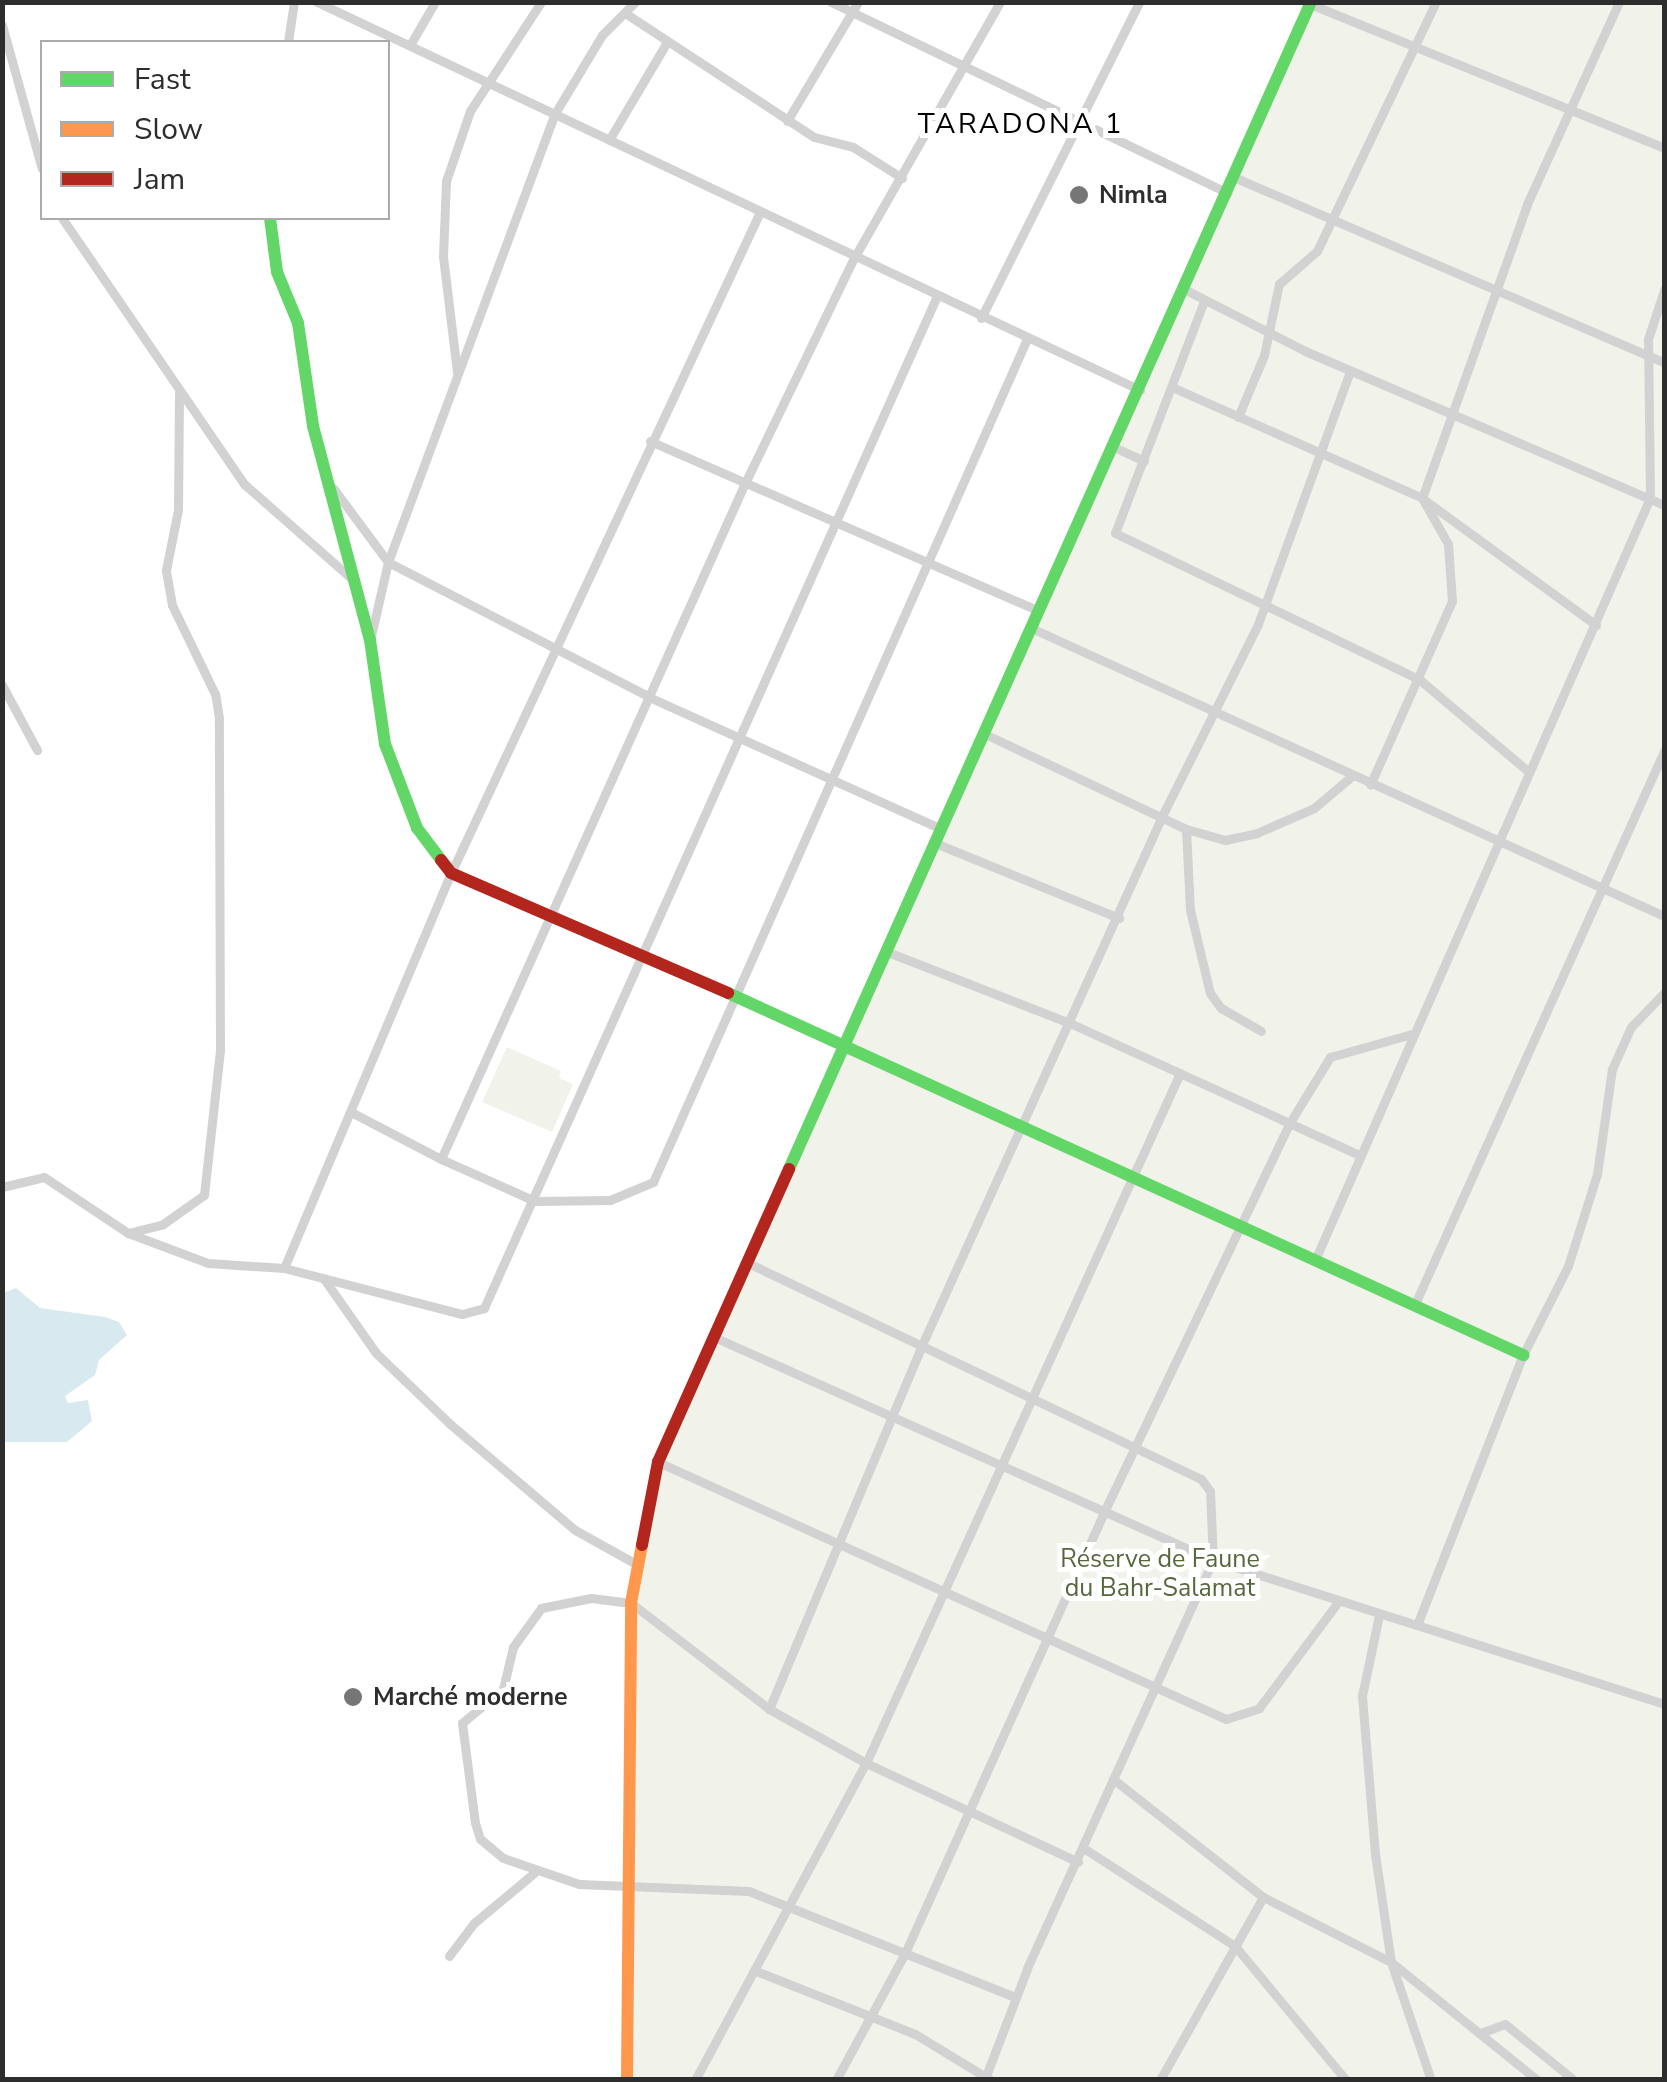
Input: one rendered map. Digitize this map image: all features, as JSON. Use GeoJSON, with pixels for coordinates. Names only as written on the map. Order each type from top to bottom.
{"type":"FeatureCollection","features":[{"type":"Feature","properties":{"kind":"main road"},"geometry":{"type":"LineString","coordinates":[[627,2080],[631,1604],[658,1462],[1037,610],[1229,194],[1309,3]]}},
{"type":"Feature","properties":{"kind":"main road"},"geometry":{"type":"LineString","coordinates":[[270,220],[274,260],[294,308],[307,403],[370,640],[385,744],[403,798],[451,872],[551,920],[845,1044],[1523,1355]]}},
{"type":"Feature","properties":{"kind":"street"},"geometry":{"type":"LineString","coordinates":[[288,40],[294,2]]}},
{"type":"Feature","properties":{"kind":"street"},"geometry":{"type":"LineString","coordinates":[[318,2],[936,298],[1140,390]]}},
{"type":"Feature","properties":{"kind":"street"},"geometry":{"type":"LineString","coordinates":[[410,46],[435,2]]}},
{"type":"Feature","properties":{"kind":"street"},"geometry":{"type":"LineString","coordinates":[[458,375],[442,210],[454,152],[486,81],[541,2]]}},
{"type":"Feature","properties":{"kind":"street"},"geometry":{"type":"LineString","coordinates":[[370,640],[388,562],[554,115],[602,35],[635,2]]}},
{"type":"Feature","properties":{"kind":"street"},"geometry":{"type":"LineString","coordinates":[[831,2],[1229,194]]}},
{"type":"Feature","properties":{"kind":"street"},"geometry":{"type":"LineString","coordinates":[[788,122],[858,2]]}},
{"type":"Feature","properties":{"kind":"street"},"geometry":{"type":"LineString","coordinates":[[441,1158],[745,483],[854,258],[1000,2]]}},
{"type":"Feature","properties":{"kind":"street"},"geometry":{"type":"LineString","coordinates":[[981,318],[1076,119],[1138,2]]}},
{"type":"Feature","properties":{"kind":"street"},"geometry":{"type":"LineString","coordinates":[[1238,417],[1267,334],[1279,284],[1314,255],[1410,49],[1436,2]]}},
{"type":"Feature","properties":{"kind":"street"},"geometry":{"type":"LineString","coordinates":[[1370,784],[1420,680],[1455,582],[1448,544],[1422,498],[1527,204],[1619,2]]}},
{"type":"Feature","properties":{"kind":"street"},"geometry":{"type":"LineString","coordinates":[[1309,3],[1410,49],[1664,148]]}},
{"type":"Feature","properties":{"kind":"street"},"geometry":{"type":"LineString","coordinates":[[625,13],[788,122],[822,142],[853,148],[902,178]]}},
{"type":"Feature","properties":{"kind":"street"},"geometry":{"type":"LineString","coordinates":[[2,25],[40,162]]}},
{"type":"Feature","properties":{"kind":"street"},"geometry":{"type":"LineString","coordinates":[[609,140],[668,42]]}},
{"type":"Feature","properties":{"kind":"street"},"geometry":{"type":"LineString","coordinates":[[1236,178],[1500,287],[1664,362]]}},
{"type":"Feature","properties":{"kind":"street"},"geometry":{"type":"LineString","coordinates":[[284,1268],[451,872],[760,214]]}},
{"type":"Feature","properties":{"kind":"street"},"geometry":{"type":"LineString","coordinates":[[63,220],[179,393],[258,501],[322,548],[354,582]]}},
{"type":"Feature","properties":{"kind":"street"},"geometry":{"type":"LineString","coordinates":[[1186,290],[1267,334],[1664,505]]}},
{"type":"Feature","properties":{"kind":"street"},"geometry":{"type":"LineString","coordinates":[[1314,1260],[1650,498],[1650,323],[1664,290]]}},
{"type":"Feature","properties":{"kind":"street"},"geometry":{"type":"LineString","coordinates":[[2,1187],[44,1178],[128,1233],[208,1264],[284,1268],[462,1314],[484,1308],[936,298]]}},
{"type":"Feature","properties":{"kind":"street"},"geometry":{"type":"LineString","coordinates":[[1204,301],[1116,533],[1420,680],[1530,772]]}},
{"type":"Feature","properties":{"kind":"street"},"geometry":{"type":"LineString","coordinates":[[351,1112],[535,1201],[610,1200],[653,1182],[832,776],[931,564],[1027,339]]}},
{"type":"Feature","properties":{"kind":"street"},"geometry":{"type":"LineString","coordinates":[[769,1709],[921,1347],[1026,1127],[1163,814],[1214,716],[1264,606],[1350,370]]}},
{"type":"Feature","properties":{"kind":"street"},"geometry":{"type":"LineString","coordinates":[[1172,387],[1320,456],[1422,498],[1596,625]]}},
{"type":"Feature","properties":{"kind":"street"},"geometry":{"type":"LineString","coordinates":[[128,1233],[163,1224],[204,1195],[220,1051],[219,718],[215,694],[172,605],[166,570],[178,510],[179,393]]}},
{"type":"Feature","properties":{"kind":"street"},"geometry":{"type":"LineString","coordinates":[[650,442],[835,526],[1037,610]]}},
{"type":"Feature","properties":{"kind":"street"},"geometry":{"type":"LineString","coordinates":[[1114,447],[1144,461]]}},
{"type":"Feature","properties":{"kind":"street"},"geometry":{"type":"LineString","coordinates":[[327,480],[388,562],[649,697],[832,776],[941,829]]}},
{"type":"Feature","properties":{"kind":"street"},"geometry":{"type":"LineString","coordinates":[[1030,627],[1214,716],[1664,916]]}},
{"type":"Feature","properties":{"kind":"street"},"geometry":{"type":"LineString","coordinates":[[2,685],[37,750]]}},
{"type":"Feature","properties":{"kind":"street"},"geometry":{"type":"LineString","coordinates":[[984,734],[1163,814],[1186,829],[1225,840],[1257,833],[1314,808],[1352,776]]}},
{"type":"Feature","properties":{"kind":"street"},"geometry":{"type":"LineString","coordinates":[[1414,1306],[1664,751]]}},
{"type":"Feature","properties":{"kind":"street"},"geometry":{"type":"LineString","coordinates":[[1186,829],[1190,910],[1210,993],[1220,1008],[1261,1031]]}},
{"type":"Feature","properties":{"kind":"street"},"geometry":{"type":"LineString","coordinates":[[935,843],[1119,918]]}},
{"type":"Feature","properties":{"kind":"street"},"geometry":{"type":"LineString","coordinates":[[885,952],[1072,1024],[1360,1154]]}},
{"type":"Feature","properties":{"kind":"street"},"geometry":{"type":"LineString","coordinates":[[1417,1625],[1523,1355],[1568,1266],[1597,1174],[1617,1056],[1631,1027],[1664,994]]}},
{"type":"Feature","properties":{"kind":"street"},"geometry":{"type":"LineString","coordinates":[[836,2080],[905,1953],[1104,1512],[1289,1124],[1330,1057],[1412,1034]]}},
{"type":"Feature","properties":{"kind":"street"},"geometry":{"type":"LineString","coordinates":[[695,2080],[866,1763],[1180,1073]]}},
{"type":"Feature","properties":{"kind":"street"},"geometry":{"type":"LineString","coordinates":[[746,1262],[1207,1484],[1213,1560],[1014,1997],[988,2078],[915,2034],[756,1971]]}},
{"type":"Feature","properties":{"kind":"street"},"geometry":{"type":"LineString","coordinates":[[324,1279],[376,1352],[450,1424],[575,1530],[636,1564]]}},
{"type":"Feature","properties":{"kind":"street"},"geometry":{"type":"LineString","coordinates":[[714,1337],[894,1414],[1213,1560],[1664,1704]]}},
{"type":"Feature","properties":{"kind":"street"},"geometry":{"type":"LineString","coordinates":[[658,1462],[945,1588],[1226,1720],[1243,1718],[1258,1708],[1338,1602]]}},
{"type":"Feature","properties":{"kind":"street"},"geometry":{"type":"LineString","coordinates":[[1014,1997],[791,1904],[725,1886],[628,1890],[536,1873],[480,1839],[459,1738],[462,1724],[502,1690],[513,1647],[541,1608],[591,1598],[631,1604],[769,1709],[866,1763],[1078,1862]]}},
{"type":"Feature","properties":{"kind":"street"},"geometry":{"type":"LineString","coordinates":[[1378,1615],[1362,1707],[1391,1962],[1431,2080]]}},
{"type":"Feature","properties":{"kind":"street"},"geometry":{"type":"LineString","coordinates":[[1112,1779],[1262,1897],[1391,1962],[1538,2080]]}},
{"type":"Feature","properties":{"kind":"street"},"geometry":{"type":"LineString","coordinates":[[1085,1848],[1235,1946],[1346,2080]]}},
{"type":"Feature","properties":{"kind":"street"},"geometry":{"type":"LineString","coordinates":[[449,1956],[474,1923],[536,1873]]}},
{"type":"Feature","properties":{"kind":"street"},"geometry":{"type":"LineString","coordinates":[[1160,2080],[1262,1897]]}},
{"type":"Feature","properties":{"kind":"street"},"geometry":{"type":"LineString","coordinates":[[1482,2032],[1505,2024],[1574,2080]]}},
{"type":"Feature","properties":{"kind":"green space","name":"Réserve de Faune du Bahr-Salamat"},"geometry":{"type":"Polygon","coordinates":[[[1311,3],[1664,3],[1664,2079],[627,2080],[627,1705],[648,1498],[1311,3]]]}},
{"type":"Feature","properties":{"kind":"green space"},"geometry":{"type":"Polygon","coordinates":[[[507,1047],[561,1071],[559,1078],[573,1084],[552,1132],[482,1102],[507,1047]]]}},
{"type":"Feature","properties":{"kind":"shaded area"},"geometry":{"type":"Polygon","coordinates":[[[16,1288],[40,1308],[105,1317],[119,1322],[127,1335],[99,1360],[95,1375],[65,1396],[68,1403],[88,1400],[92,1421],[67,1442],[3,1442],[3,1293],[16,1288]]]}},
{"type":"Feature","properties":{"kind":"traffic: fast"},"geometry":{"type":"LineString","coordinates":[[789,1169],[1311,2]]}},
{"type":"Feature","properties":{"kind":"traffic: fast"},"geometry":{"type":"LineString","coordinates":[[270,220],[277,272],[298,323],[313,426],[370,640],[385,744],[417,828],[441,860]]}},
{"type":"Feature","properties":{"kind":"traffic: fast"},"geometry":{"type":"LineString","coordinates":[[728,993],[1523,1355]]}},
{"type":"Feature","properties":{"kind":"traffic: slow"},"geometry":{"type":"LineString","coordinates":[[627,2080],[631,1603],[642,1545]]}},
{"type":"Feature","properties":{"kind":"traffic: jam"},"geometry":{"type":"LineString","coordinates":[[441,860],[451,873],[728,993]]}},
{"type":"Feature","properties":{"kind":"traffic: jam"},"geometry":{"type":"LineString","coordinates":[[642,1545],[658,1462],[789,1169]]}},
{"type":"Feature","properties":{"kind":"place","name":"Nimla"},"geometry":{"type":"Point","coordinates":[1079,195]}},
{"type":"Feature","properties":{"kind":"place","name":"Marché moderne"},"geometry":{"type":"Point","coordinates":[353,1697]}},
{"type":"Feature","properties":{"kind":"district","name":"TARADONA 1"},"geometry":{"type":"Point","coordinates":[1021,124]}}]}
